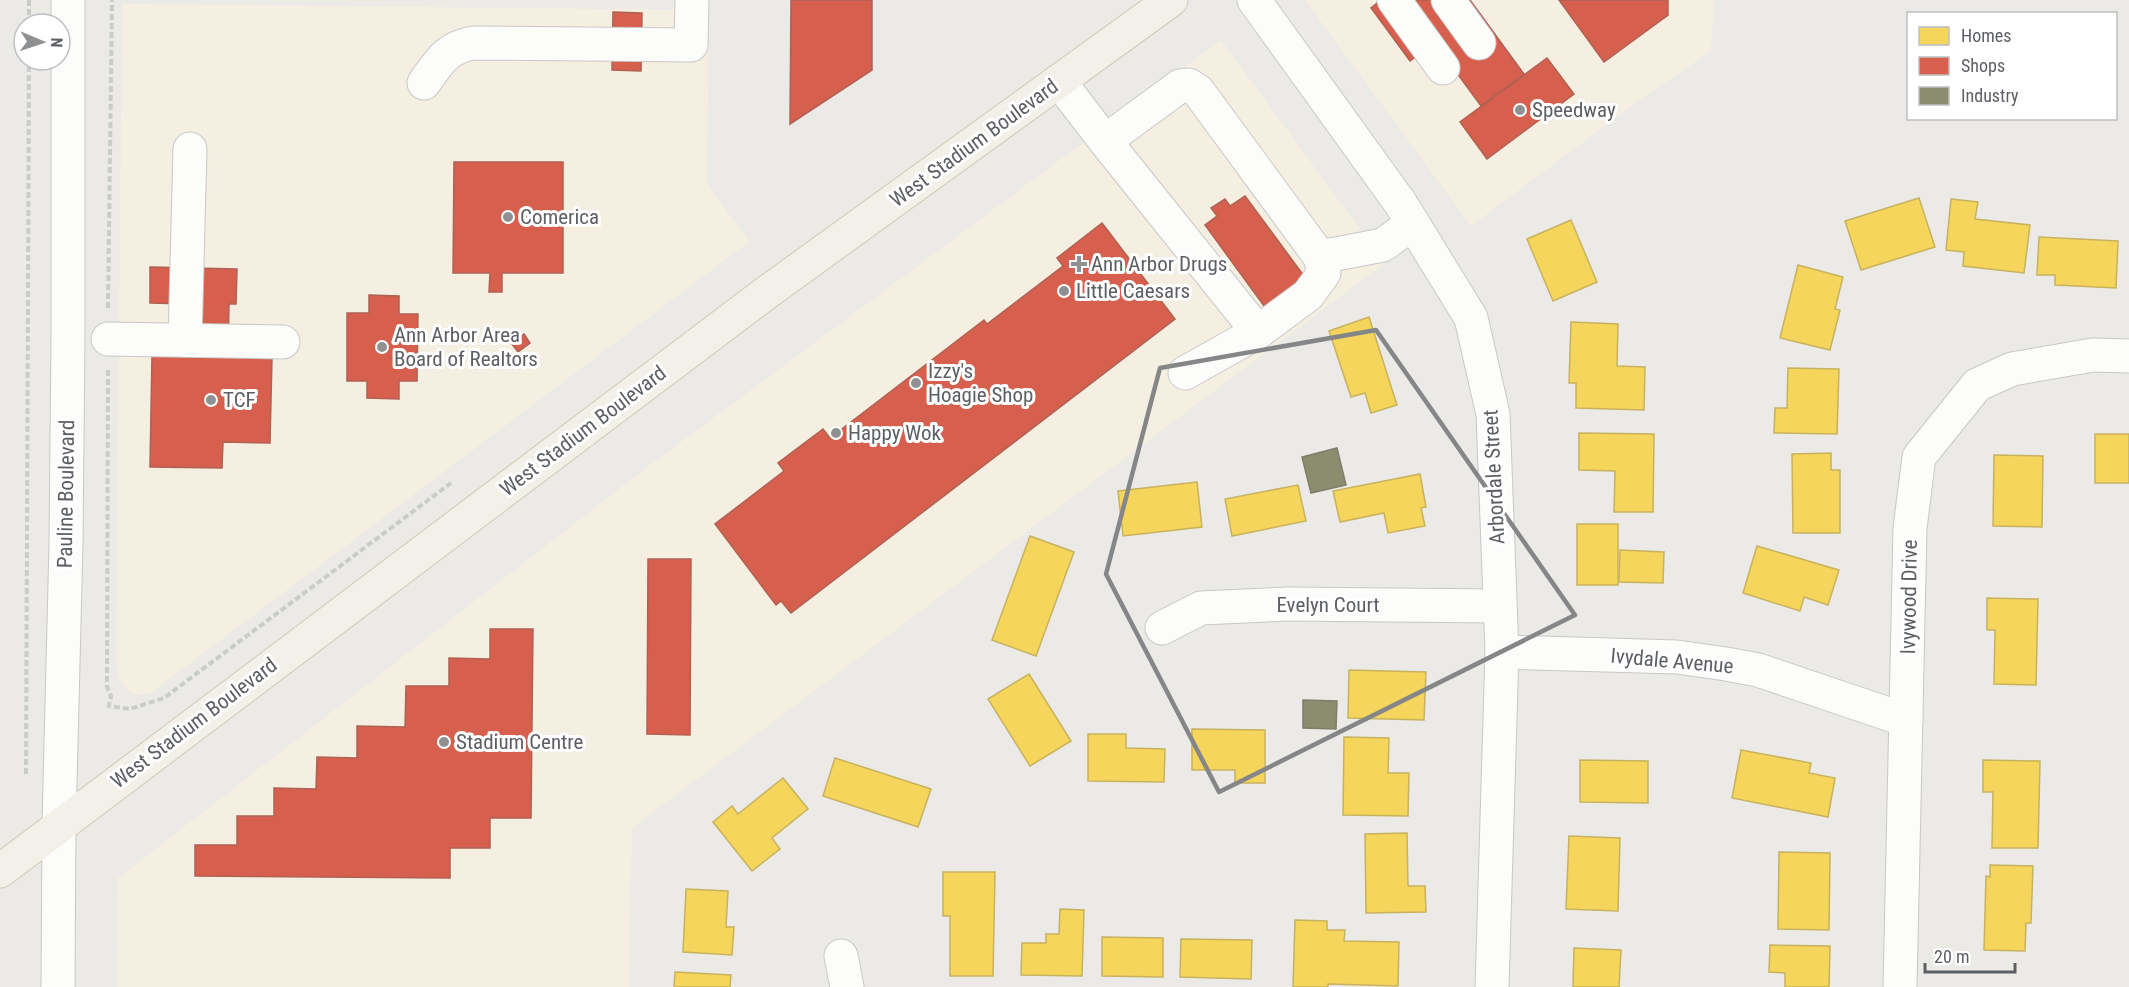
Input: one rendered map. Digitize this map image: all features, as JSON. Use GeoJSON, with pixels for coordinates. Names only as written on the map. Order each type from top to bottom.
{"type":"FeatureCollection","features":[{"type":"Feature","properties":{"kind":"main road","name":"West Stadium Boulevard"},"geometry":{"type":"LineString","coordinates":[[0,870],[766,293],[1171,0]]}},
{"type":"Feature","properties":{"kind":"street","name":"Pauline Boulevard"},"geometry":{"type":"LineString","coordinates":[[58,987],[67,438],[68,0]]}},
{"type":"Feature","properties":{"kind":"street"},"geometry":{"type":"LineString","coordinates":[[424,83],[451,50],[473,43],[691,45],[693,0]]}},
{"type":"Feature","properties":{"kind":"street","name":"Arbordale Street"},"geometry":{"type":"LineString","coordinates":[[1254,0],[1401,204],[1471,318],[1493,414],[1502,652],[1492,987]]}},
{"type":"Feature","properties":{"kind":"street"},"geometry":{"type":"LineString","coordinates":[[1394,0],[1443,68]]}},
{"type":"Feature","properties":{"kind":"street"},"geometry":{"type":"LineString","coordinates":[[1448,0],[1479,43]]}},
{"type":"Feature","properties":{"kind":"street"},"geometry":{"type":"LineString","coordinates":[[1059,81],[1258,332]]}},
{"type":"Feature","properties":{"kind":"street"},"geometry":{"type":"LineString","coordinates":[[1105,141],[1180,86],[1189,85],[1198,91],[1320,256],[1324,273],[1308,295],[1258,332],[1185,373]]}},
{"type":"Feature","properties":{"kind":"street"},"geometry":{"type":"LineString","coordinates":[[185,340],[190,149]]}},
{"type":"Feature","properties":{"kind":"street"},"geometry":{"type":"LineString","coordinates":[[1320,256],[1383,244],[1413,223]]}},
{"type":"Feature","properties":{"kind":"street"},"geometry":{"type":"LineString","coordinates":[[108,339],[283,342]]}},
{"type":"Feature","properties":{"kind":"street","name":"Ivywood Drive"},"geometry":{"type":"LineString","coordinates":[[1900,987],[1910,528],[1919,457],[1977,385],[2012,369],[2093,355],[2129,356]]}},
{"type":"Feature","properties":{"kind":"street","name":"Evelyn Court"},"geometry":{"type":"LineString","coordinates":[[1162,628],[1201,608],[1287,604],[1499,606]]}},
{"type":"Feature","properties":{"kind":"street","name":"Ivydale Avenue"},"geometry":{"type":"LineString","coordinates":[[1502,652],[1677,657],[1726,664],[1758,670],[1905,720]]}},
{"type":"Feature","properties":{"kind":"street"},"geometry":{"type":"LineString","coordinates":[[841,956],[847,987]]}},
{"type":"Feature","properties":{"kind":"path"},"geometry":{"type":"LineString","coordinates":[[112,0],[107,687],[111,696],[110,705],[130,709],[164,698],[451,483]]}},
{"type":"Feature","properties":{"kind":"path"},"geometry":{"type":"LineString","coordinates":[[26,785],[29,72]]}},
{"type":"Feature","properties":{"kind":"highlighted area"},"geometry":{"type":"Polygon","coordinates":[[[1376,330],[1575,615],[1219,792],[1106,574],[1160,368],[1376,330]]]}},
{"type":"Feature","properties":{"kind":"shaded area"},"geometry":{"type":"Polygon","coordinates":[[[1305,0],[1714,0],[1711,51],[1633,105],[1471,226],[1305,0]]]}},
{"type":"Feature","properties":{"kind":"shaded area"},"geometry":{"type":"Polygon","coordinates":[[[122,4],[709,10],[707,183],[749,242],[152,692],[142,695],[132,694],[126,688],[120,680],[116,661],[122,4]]]}},
{"type":"Feature","properties":{"kind":"shaded area"},"geometry":{"type":"Polygon","coordinates":[[[1221,40],[1385,263],[632,828],[629,987],[117,987],[118,878],[634,477],[1221,40]]]}},
{"type":"Feature","properties":{"kind":"building: Homes"},"geometry":{"type":"Polygon","coordinates":[[[1919,198],[1935,247],[1861,270],[1845,221],[1919,198]]]}},
{"type":"Feature","properties":{"kind":"building: Homes"},"geometry":{"type":"Polygon","coordinates":[[[1951,199],[1978,202],[1975,219],[2030,225],[2024,273],[1963,266],[1964,252],[1946,250],[1951,199]]]}},
{"type":"Feature","properties":{"kind":"building: Homes"},"geometry":{"type":"Polygon","coordinates":[[[1571,220],[1597,282],[1553,301],[1527,239],[1571,220]]]}},
{"type":"Feature","properties":{"kind":"building: Homes"},"geometry":{"type":"Polygon","coordinates":[[[2039,237],[2118,241],[2116,288],[2055,285],[2055,275],[2037,275],[2039,237]]]}},
{"type":"Feature","properties":{"kind":"building: Homes"},"geometry":{"type":"Polygon","coordinates":[[[1798,265],[1843,277],[1835,309],[1840,310],[1830,350],[1780,338],[1798,265]]]}},
{"type":"Feature","properties":{"kind":"building: Homes"},"geometry":{"type":"Polygon","coordinates":[[[1369,317],[1397,405],[1371,413],[1365,393],[1351,397],[1329,331],[1369,317]]]}},
{"type":"Feature","properties":{"kind":"building: Homes"},"geometry":{"type":"Polygon","coordinates":[[[1571,322],[1618,324],[1617,366],[1645,367],[1644,410],[1576,408],[1576,383],[1569,383],[1571,322]]]}},
{"type":"Feature","properties":{"kind":"building: Homes"},"geometry":{"type":"Polygon","coordinates":[[[1788,368],[1839,369],[1837,434],[1774,433],[1775,408],[1787,408],[1788,368]]]}},
{"type":"Feature","properties":{"kind":"building: Homes"},"geometry":{"type":"Polygon","coordinates":[[[1579,433],[1654,434],[1653,512],[1614,512],[1615,471],[1579,470],[1579,433]]]}},
{"type":"Feature","properties":{"kind":"building: Homes"},"geometry":{"type":"Polygon","coordinates":[[[2095,434],[2129,434],[2129,483],[2095,483],[2095,434]]]}},
{"type":"Feature","properties":{"kind":"building: Homes"},"geometry":{"type":"Polygon","coordinates":[[[1831,453],[1831,470],[1840,470],[1840,533],[1793,533],[1792,454],[1831,453]]]}},
{"type":"Feature","properties":{"kind":"building: Homes"},"geometry":{"type":"Polygon","coordinates":[[[1994,455],[2043,456],[2042,527],[1993,526],[1994,455]]]}},
{"type":"Feature","properties":{"kind":"building: Homes"},"geometry":{"type":"Polygon","coordinates":[[[1420,474],[1426,507],[1421,508],[1425,526],[1388,533],[1384,513],[1340,522],[1333,491],[1420,474]]]}},
{"type":"Feature","properties":{"kind":"building: Homes"},"geometry":{"type":"Polygon","coordinates":[[[1197,482],[1202,527],[1123,536],[1118,491],[1197,482]]]}},
{"type":"Feature","properties":{"kind":"building: Homes"},"geometry":{"type":"Polygon","coordinates":[[[1298,485],[1306,521],[1232,536],[1225,499],[1298,485]]]}},
{"type":"Feature","properties":{"kind":"building: Homes"},"geometry":{"type":"Polygon","coordinates":[[[1577,524],[1618,524],[1618,585],[1577,585],[1577,524]]]}},
{"type":"Feature","properties":{"kind":"building: Homes"},"geometry":{"type":"Polygon","coordinates":[[[1030,536],[1074,552],[1036,656],[992,640],[1030,536]]]}},
{"type":"Feature","properties":{"kind":"building: Homes"},"geometry":{"type":"Polygon","coordinates":[[[1757,546],[1839,570],[1828,605],[1804,597],[1800,611],[1743,593],[1757,546]]]}},
{"type":"Feature","properties":{"kind":"building: Homes"},"geometry":{"type":"Polygon","coordinates":[[[1620,550],[1664,552],[1663,583],[1619,582],[1620,550]]]}},
{"type":"Feature","properties":{"kind":"building: Homes"},"geometry":{"type":"Polygon","coordinates":[[[1987,598],[2038,599],[2036,685],[1994,684],[1995,630],[1987,630],[1987,598]]]}},
{"type":"Feature","properties":{"kind":"building: Homes"},"geometry":{"type":"Polygon","coordinates":[[[1349,670],[1426,672],[1424,720],[1348,718],[1349,670]]]}},
{"type":"Feature","properties":{"kind":"building: Homes"},"geometry":{"type":"Polygon","coordinates":[[[1029,674],[1071,741],[1030,766],[988,699],[1029,674]]]}},
{"type":"Feature","properties":{"kind":"building: Homes"},"geometry":{"type":"Polygon","coordinates":[[[1192,729],[1265,730],[1265,783],[1235,783],[1235,770],[1192,770],[1192,729]]]}},
{"type":"Feature","properties":{"kind":"building: Homes"},"geometry":{"type":"Polygon","coordinates":[[[1088,734],[1126,734],[1126,748],[1165,749],[1164,782],[1088,781],[1088,734]]]}},
{"type":"Feature","properties":{"kind":"building: Homes"},"geometry":{"type":"Polygon","coordinates":[[[1344,737],[1389,738],[1388,773],[1409,773],[1408,816],[1343,815],[1344,737]]]}},
{"type":"Feature","properties":{"kind":"building: Homes"},"geometry":{"type":"Polygon","coordinates":[[[1741,750],[1811,763],[1809,773],[1835,778],[1828,817],[1732,798],[1741,750]]]}},
{"type":"Feature","properties":{"kind":"building: Homes"},"geometry":{"type":"Polygon","coordinates":[[[835,758],[931,789],[918,827],[823,796],[835,758]]]}},
{"type":"Feature","properties":{"kind":"building: Homes"},"geometry":{"type":"Polygon","coordinates":[[[1580,760],[1648,761],[1648,803],[1580,802],[1580,760]]]}},
{"type":"Feature","properties":{"kind":"building: Homes"},"geometry":{"type":"Polygon","coordinates":[[[1983,760],[2040,761],[2038,848],[1992,848],[1993,792],[1983,792],[1983,760]]]}},
{"type":"Feature","properties":{"kind":"building: Homes"},"geometry":{"type":"Polygon","coordinates":[[[783,778],[808,809],[772,838],[780,849],[752,871],[713,822],[732,806],[738,814],[783,778]]]}},
{"type":"Feature","properties":{"kind":"building: Homes"},"geometry":{"type":"Polygon","coordinates":[[[1407,833],[1408,886],[1425,886],[1426,912],[1366,913],[1365,834],[1407,833]]]}},
{"type":"Feature","properties":{"kind":"building: Homes"},"geometry":{"type":"Polygon","coordinates":[[[1569,836],[1620,838],[1618,911],[1566,909],[1569,836]]]}},
{"type":"Feature","properties":{"kind":"building: Homes"},"geometry":{"type":"Polygon","coordinates":[[[1779,852],[1830,853],[1829,930],[1778,929],[1779,852]]]}},
{"type":"Feature","properties":{"kind":"building: Homes"},"geometry":{"type":"Polygon","coordinates":[[[1990,865],[2033,866],[2031,923],[2026,923],[2025,951],[1984,950],[1986,876],[1990,877],[1990,865]]]}},
{"type":"Feature","properties":{"kind":"building: Homes"},"geometry":{"type":"Polygon","coordinates":[[[943,872],[995,872],[993,976],[950,976],[950,916],[943,916],[943,872]]]}},
{"type":"Feature","properties":{"kind":"building: Homes"},"geometry":{"type":"Polygon","coordinates":[[[686,889],[728,891],[726,927],[734,927],[732,955],[683,952],[686,889]]]}},
{"type":"Feature","properties":{"kind":"building: Homes"},"geometry":{"type":"Polygon","coordinates":[[[1060,909],[1084,910],[1082,976],[1021,975],[1022,943],[1046,943],[1046,934],[1059,934],[1060,909]]]}},
{"type":"Feature","properties":{"kind":"building: Homes"},"geometry":{"type":"Polygon","coordinates":[[[1295,920],[1327,921],[1327,930],[1345,930],[1344,941],[1399,942],[1398,986],[1328,984],[1328,987],[1293,987],[1295,920]]]}},
{"type":"Feature","properties":{"kind":"building: Homes"},"geometry":{"type":"Polygon","coordinates":[[[1102,937],[1163,938],[1163,977],[1102,976],[1102,937]]]}},
{"type":"Feature","properties":{"kind":"building: Homes"},"geometry":{"type":"Polygon","coordinates":[[[1181,939],[1252,940],[1251,979],[1180,977],[1181,939]]]}},
{"type":"Feature","properties":{"kind":"building: Homes"},"geometry":{"type":"Polygon","coordinates":[[[1770,945],[1830,946],[1829,987],[1785,987],[1785,973],[1769,972],[1770,945]]]}},
{"type":"Feature","properties":{"kind":"building: Homes"},"geometry":{"type":"Polygon","coordinates":[[[1574,948],[1621,950],[1619,987],[1573,987],[1574,948]]]}},
{"type":"Feature","properties":{"kind":"building: Homes"},"geometry":{"type":"Polygon","coordinates":[[[675,972],[731,975],[730,987],[674,987],[675,972]]]}},
{"type":"Feature","properties":{"kind":"building: Shops"},"geometry":{"type":"Polygon","coordinates":[[[791,0],[872,0],[872,70],[790,124],[791,0]]]}},
{"type":"Feature","properties":{"kind":"building: Shops"},"geometry":{"type":"Polygon","coordinates":[[[1381,0],[1470,0],[1524,74],[1481,106],[1435,43],[1410,61],[1371,8],[1381,0]]]}},
{"type":"Feature","properties":{"kind":"building: Shops"},"geometry":{"type":"Polygon","coordinates":[[[1559,0],[1668,0],[1668,15],[1604,62],[1559,0]]]}},
{"type":"Feature","properties":{"kind":"building: Shops"},"geometry":{"type":"Polygon","coordinates":[[[613,12],[642,13],[641,71],[612,70],[613,12]]]}},
{"type":"Feature","properties":{"kind":"building: Shops"},"geometry":{"type":"Polygon","coordinates":[[[1547,58],[1574,94],[1487,159],[1460,122],[1547,58]]]}},
{"type":"Feature","properties":{"kind":"building: Shops","name":"Comerica"},"geometry":{"type":"Polygon","coordinates":[[[454,162],[563,162],[563,273],[502,273],[502,292],[489,292],[490,273],[453,273],[454,162]]]}},
{"type":"Feature","properties":{"kind":"building: Shops"},"geometry":{"type":"Polygon","coordinates":[[[1245,196],[1307,280],[1267,310],[1205,225],[1217,216],[1211,208],[1225,199],[1230,206],[1245,196]]]}},
{"type":"Feature","properties":{"kind":"building: Shops"},"geometry":{"type":"Polygon","coordinates":[[[1102,223],[1175,319],[791,613],[781,601],[776,605],[715,524],[784,471],[778,463],[823,429],[830,438],[984,320],[987,324],[1063,266],[1057,258],[1102,223]]]}},
{"type":"Feature","properties":{"kind":"building: Shops"},"geometry":{"type":"Polygon","coordinates":[[[150,267],[237,269],[236,304],[229,304],[228,356],[190,356],[191,304],[150,303],[150,267]]]}},
{"type":"Feature","properties":{"kind":"building: Shops","name":"Ann Arbor Area Board of Realtors"},"geometry":{"type":"Polygon","coordinates":[[[369,295],[399,296],[399,314],[418,314],[417,381],[399,381],[399,399],[367,398],[367,381],[347,381],[347,313],[369,313],[369,295]]]}},
{"type":"Feature","properties":{"kind":"building: Shops"},"geometry":{"type":"Polygon","coordinates":[[[524,334],[530,343],[518,352],[511,343],[524,334]]]}},
{"type":"Feature","properties":{"kind":"building: Shops","name":"TCF"},"geometry":{"type":"Polygon","coordinates":[[[152,355],[272,357],[270,443],[223,442],[222,468],[150,467],[152,355]]]}},
{"type":"Feature","properties":{"kind":"building: Shops"},"geometry":{"type":"Polygon","coordinates":[[[648,559],[691,559],[690,735],[647,734],[648,559]]]}},
{"type":"Feature","properties":{"kind":"building: Shops","name":"Stadium Centre"},"geometry":{"type":"Polygon","coordinates":[[[490,629],[533,629],[531,818],[490,818],[490,848],[450,848],[450,878],[195,876],[195,845],[237,845],[237,816],[274,816],[274,788],[316,789],[317,757],[357,758],[357,726],[405,727],[406,686],[449,686],[449,658],[490,659],[490,629]]]}},
{"type":"Feature","properties":{"kind":"building: Industry"},"geometry":{"type":"Polygon","coordinates":[[[1337,448],[1346,485],[1311,493],[1302,457],[1337,448]]]}},
{"type":"Feature","properties":{"kind":"building: Industry"},"geometry":{"type":"Polygon","coordinates":[[[1303,700],[1337,701],[1336,729],[1303,728],[1303,700]]]}},
{"type":"Feature","properties":{"kind":"place","name":"Speedway"},"geometry":{"type":"Point","coordinates":[1520,110]}},
{"type":"Feature","properties":{"kind":"place","name":"Comerica"},"geometry":{"type":"Point","coordinates":[508,217]}},
{"type":"Feature","properties":{"kind":"place","name":"Ann Arbor Drugs"},"geometry":{"type":"Point","coordinates":[1079,264]}},
{"type":"Feature","properties":{"kind":"place","name":"Little Caesars"},"geometry":{"type":"Point","coordinates":[1064,291]}},
{"type":"Feature","properties":{"kind":"place","name":"Ann Arbor Area Board of Realtors"},"geometry":{"type":"Point","coordinates":[382,347]}},
{"type":"Feature","properties":{"kind":"place","name":"Izzy's Hoagie Shop"},"geometry":{"type":"Point","coordinates":[916,383]}},
{"type":"Feature","properties":{"kind":"place","name":"TCF"},"geometry":{"type":"Point","coordinates":[211,400]}},
{"type":"Feature","properties":{"kind":"place","name":"Happy Wok"},"geometry":{"type":"Point","coordinates":[836,433]}},
{"type":"Feature","properties":{"kind":"place","name":"Stadium Centre"},"geometry":{"type":"Point","coordinates":[444,742]}}]}
